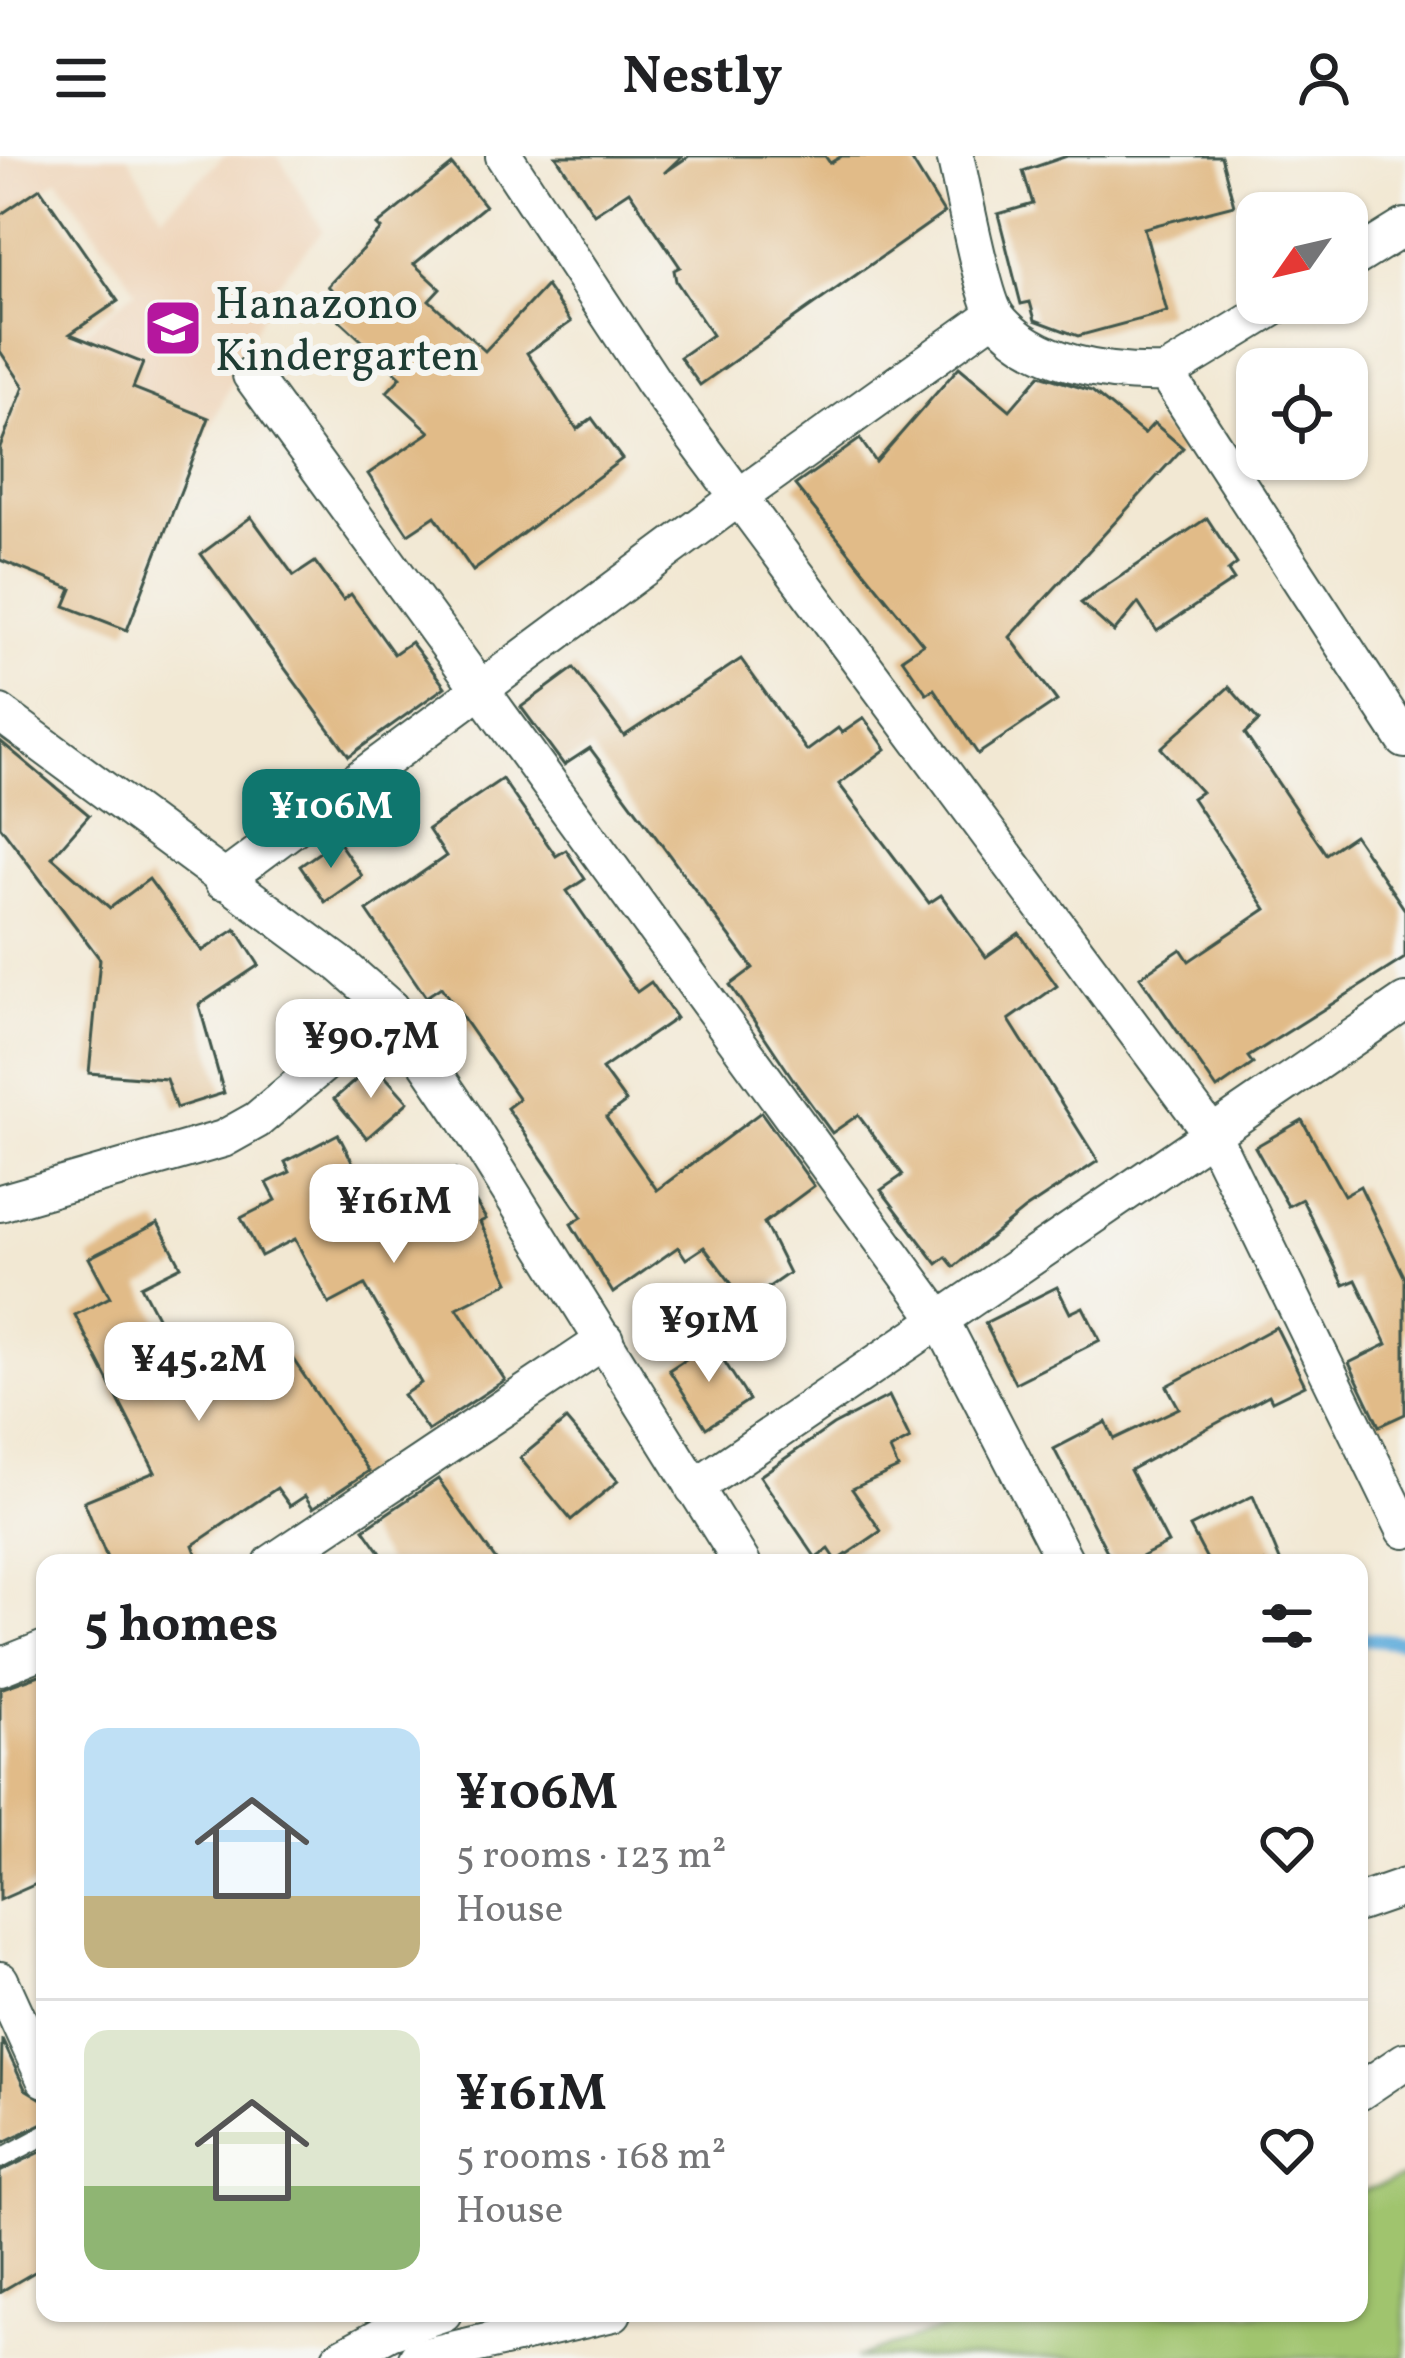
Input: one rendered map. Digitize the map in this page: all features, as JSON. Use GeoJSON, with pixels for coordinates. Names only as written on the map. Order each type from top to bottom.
{"type":"FeatureCollection","features":[{"type":"Feature","properties":{"kind":"street"},"geometry":{"type":"LineString","coordinates":[[504,156],[653,382],[742,495],[1211,1134],[1405,1530]]}},
{"type":"Feature","properties":{"kind":"street"},"geometry":{"type":"LineString","coordinates":[[955,156],[995,314],[1032,348],[1116,375],[1166,373],[1246,324]]}},
{"type":"Feature","properties":{"kind":"street"},"geometry":{"type":"LineString","coordinates":[[1368,250],[1405,227]]}},
{"type":"Feature","properties":{"kind":"street"},"geometry":{"type":"LineString","coordinates":[[222,881],[742,495],[995,314]]}},
{"type":"Feature","properties":{"kind":"street"},"geometry":{"type":"LineString","coordinates":[[1166,373],[1405,740]]}},
{"type":"Feature","properties":{"kind":"street"},"geometry":{"type":"LineString","coordinates":[[251,375],[941,1321],[1061,1554]]}},
{"type":"Feature","properties":{"kind":"street"},"geometry":{"type":"LineString","coordinates":[[0,713],[340,965],[390,1008],[736,1554]]}},
{"type":"Feature","properties":{"kind":"street"},"geometry":{"type":"LineString","coordinates":[[694,1488],[1405,1002]]}},
{"type":"Feature","properties":{"kind":"street"},"geometry":{"type":"LineString","coordinates":[[0,1203],[223,1139],[257,1120],[390,1008]]}},
{"type":"Feature","properties":{"kind":"street"},"geometry":{"type":"LineString","coordinates":[[285,1554],[604,1340]]}},
{"type":"Feature","properties":{"kind":"street"},"geometry":{"type":"LineString","coordinates":[[0,1666],[36,1652]]}},
{"type":"Feature","properties":{"kind":"street"},"geometry":{"type":"LineString","coordinates":[[1368,1900],[1405,1887]]}},
{"type":"Feature","properties":{"kind":"street"},"geometry":{"type":"LineString","coordinates":[[0,1980],[36,2059]]}},
{"type":"Feature","properties":{"kind":"street"},"geometry":{"type":"LineString","coordinates":[[1368,2086],[1405,2061]]}},
{"type":"Feature","properties":{"kind":"street"},"geometry":{"type":"LineString","coordinates":[[340,2358],[416,2322]]}},
{"type":"Feature","properties":{"kind":"street"},"geometry":{"type":"LineString","coordinates":[[417,2358],[574,2322]]}},
{"type":"Feature","properties":{"kind":"lane"},"geometry":{"type":"LineString","coordinates":[[0,2159],[36,2140]]}},
{"type":"Feature","properties":{"kind":"shaded area","name":"Hanazono Kindergarten"},"geometry":{"type":"Polygon","coordinates":[[[0,156],[128,156],[162,215],[224,156],[278,156],[323,230],[276,285],[186,481],[88,436],[43,366],[136,290],[58,179],[0,219],[0,156]]]}},
{"type":"Feature","properties":{"kind":"green space"},"geometry":{"type":"Polygon","coordinates":[[[1405,2177],[1405,2358],[855,2358],[965,2322],[1368,2322],[1368,2189],[1405,2177]]]}},
{"type":"Feature","properties":{"kind":"building"},"geometry":{"type":"Polygon","coordinates":[[[556,156],[682,156],[664,173],[689,156],[825,156],[830,163],[842,156],[909,156],[944,213],[700,385],[680,357],[712,335],[676,281],[674,270],[680,267],[629,191],[594,214],[556,156]]]}},
{"type":"Feature","properties":{"kind":"building"},"geometry":{"type":"Polygon","coordinates":[[[1067,156],[1221,156],[1234,205],[1144,228],[1167,312],[1078,336],[1035,320],[1030,302],[1021,304],[998,214],[1033,204],[1023,171],[1067,156]]]}},
{"type":"Feature","properties":{"kind":"building"},"geometry":{"type":"Polygon","coordinates":[[[452,165],[485,206],[414,264],[440,288],[429,300],[485,351],[546,286],[571,322],[527,353],[577,429],[592,418],[622,459],[473,571],[435,516],[408,534],[368,474],[430,432],[387,392],[401,377],[333,314],[344,302],[328,286],[381,229],[377,225],[452,165]]]}},
{"type":"Feature","properties":{"kind":"building"},"geometry":{"type":"Polygon","coordinates":[[[40,188],[118,301],[70,334],[143,363],[133,388],[209,418],[127,630],[65,606],[72,589],[0,560],[0,447],[24,387],[0,351],[0,215],[40,188]]]}},
{"type":"Feature","properties":{"kind":"building"},"geometry":{"type":"Polygon","coordinates":[[[959,367],[1010,410],[1040,375],[1092,391],[1144,434],[1154,423],[1183,448],[1010,637],[1057,701],[978,754],[934,689],[927,694],[902,658],[923,644],[795,485],[860,439],[876,462],[959,367]]]}},
{"type":"Feature","properties":{"kind":"building"},"geometry":{"type":"Polygon","coordinates":[[[251,517],[294,576],[315,562],[343,600],[351,594],[394,654],[411,642],[445,687],[349,756],[201,554],[251,517]]]}},
{"type":"Feature","properties":{"kind":"building"},"geometry":{"type":"Polygon","coordinates":[[[1207,518],[1237,564],[1228,571],[1234,580],[1157,631],[1138,603],[1114,632],[1081,603],[1207,518]]]}},
{"type":"Feature","properties":{"kind":"building"},"geometry":{"type":"Polygon","coordinates":[[[741,659],[807,751],[838,728],[842,733],[864,718],[886,749],[839,784],[929,903],[941,895],[986,957],[1019,933],[1057,986],[1009,1020],[1098,1161],[1024,1210],[954,1267],[946,1257],[937,1264],[881,1190],[903,1175],[858,1115],[832,1133],[797,1085],[730,985],[753,968],[590,748],[564,765],[521,707],[574,668],[624,736],[741,659]]]}},
{"type":"Feature","properties":{"kind":"building"},"geometry":{"type":"Polygon","coordinates":[[[1229,687],[1259,721],[1245,734],[1326,854],[1354,835],[1405,910],[1405,958],[1248,1057],[1253,1064],[1217,1089],[1140,977],[1181,949],[1189,961],[1266,909],[1192,798],[1201,792],[1161,748],[1229,687]]]}},
{"type":"Feature","properties":{"kind":"building"},"geometry":{"type":"Polygon","coordinates":[[[0,741],[89,815],[52,857],[110,908],[149,879],[202,951],[236,929],[259,965],[199,1005],[224,1093],[176,1108],[166,1079],[89,1073],[100,959],[0,826],[0,741]]]}},
{"type":"Feature","properties":{"kind":"building"},"geometry":{"type":"Polygon","coordinates":[[[502,779],[556,856],[566,850],[585,879],[567,891],[637,992],[651,982],[676,1018],[602,1069],[626,1102],[606,1117],[657,1190],[761,1112],[814,1186],[764,1223],[789,1273],[746,1303],[704,1247],[686,1259],[678,1247],[613,1293],[571,1224],[582,1217],[507,1108],[519,1099],[441,987],[426,997],[367,911],[446,856],[428,829],[502,779]]]}},
{"type":"Feature","properties":{"kind":"building"},"geometry":{"type":"Polygon","coordinates":[[[337,840],[362,876],[325,902],[300,866],[337,840]]]}},
{"type":"Feature","properties":{"kind":"building"},"geometry":{"type":"Polygon","coordinates":[[[374,1064],[408,1102],[367,1138],[334,1099],[374,1064]]]}},
{"type":"Feature","properties":{"kind":"building"},"geometry":{"type":"Polygon","coordinates":[[[1302,1120],[1344,1195],[1360,1186],[1405,1278],[1405,1414],[1379,1426],[1349,1363],[1387,1344],[1356,1280],[1344,1285],[1302,1199],[1288,1206],[1255,1147],[1302,1120]]]}},
{"type":"Feature","properties":{"kind":"building"},"geometry":{"type":"Polygon","coordinates":[[[338,1134],[380,1215],[455,1169],[486,1219],[480,1222],[509,1282],[457,1308],[505,1380],[428,1431],[403,1395],[421,1383],[365,1285],[329,1304],[295,1239],[261,1256],[241,1218],[276,1200],[267,1183],[290,1172],[285,1162],[338,1134]]]}},
{"type":"Feature","properties":{"kind":"building"},"geometry":{"type":"Polygon","coordinates":[[[158,1223],[181,1266],[141,1286],[199,1398],[275,1351],[281,1360],[290,1355],[369,1471],[313,1508],[305,1496],[290,1506],[277,1488],[193,1545],[196,1554],[105,1554],[84,1501],[155,1472],[75,1315],[110,1297],[89,1258],[158,1223]]]}},
{"type":"Feature","properties":{"kind":"building"},"geometry":{"type":"Polygon","coordinates":[[[1057,1287],[1070,1313],[1083,1307],[1100,1340],[1015,1383],[985,1323],[1057,1287]]]}},
{"type":"Feature","properties":{"kind":"building"},"geometry":{"type":"Polygon","coordinates":[[[1276,1327],[1305,1385],[1272,1401],[1269,1395],[1130,1470],[1168,1543],[1147,1554],[1108,1554],[1054,1449],[1106,1422],[1114,1439],[1179,1408],[1167,1386],[1276,1327]]]}},
{"type":"Feature","properties":{"kind":"building"},"geometry":{"type":"Polygon","coordinates":[[[712,1342],[749,1400],[706,1428],[669,1370],[712,1342]]]}},
{"type":"Feature","properties":{"kind":"building"},"geometry":{"type":"Polygon","coordinates":[[[889,1396],[910,1439],[890,1450],[898,1468],[852,1489],[881,1531],[847,1554],[832,1554],[829,1549],[813,1554],[760,1476],[833,1425],[889,1396]]]}},
{"type":"Feature","properties":{"kind":"building"},"geometry":{"type":"Polygon","coordinates":[[[566,1420],[618,1481],[571,1520],[520,1458],[566,1420]]]}},
{"type":"Feature","properties":{"kind":"building"},"geometry":{"type":"Polygon","coordinates":[[[438,1479],[492,1554],[382,1554],[364,1529],[438,1479]]]}},
{"type":"Feature","properties":{"kind":"building"},"geometry":{"type":"Polygon","coordinates":[[[1253,1496],[1277,1554],[1204,1554],[1190,1527],[1253,1496]]]}},
{"type":"Feature","properties":{"kind":"building"},"geometry":{"type":"Polygon","coordinates":[[[36,1676],[36,1884],[0,1900],[0,1689],[36,1676]]]}},
{"type":"Feature","properties":{"kind":"building"},"geometry":{"type":"Polygon","coordinates":[[[2,2039],[25,2089],[36,2096],[36,2126],[0,2144],[2,2039]]]}},
{"type":"Feature","properties":{"kind":"building"},"geometry":{"type":"Polygon","coordinates":[[[36,2154],[36,2271],[0,2292],[0,2172],[36,2154]]]}},
{"type":"Feature","properties":{"kind":"waterway"},"geometry":{"type":"LineString","coordinates":[[1368,1639],[1405,1642]]}},
{"type":"Feature","properties":{"kind":"place","name":"Hanazono Kindergarten"},"geometry":{"type":"Point","coordinates":[173,328]}}]}
